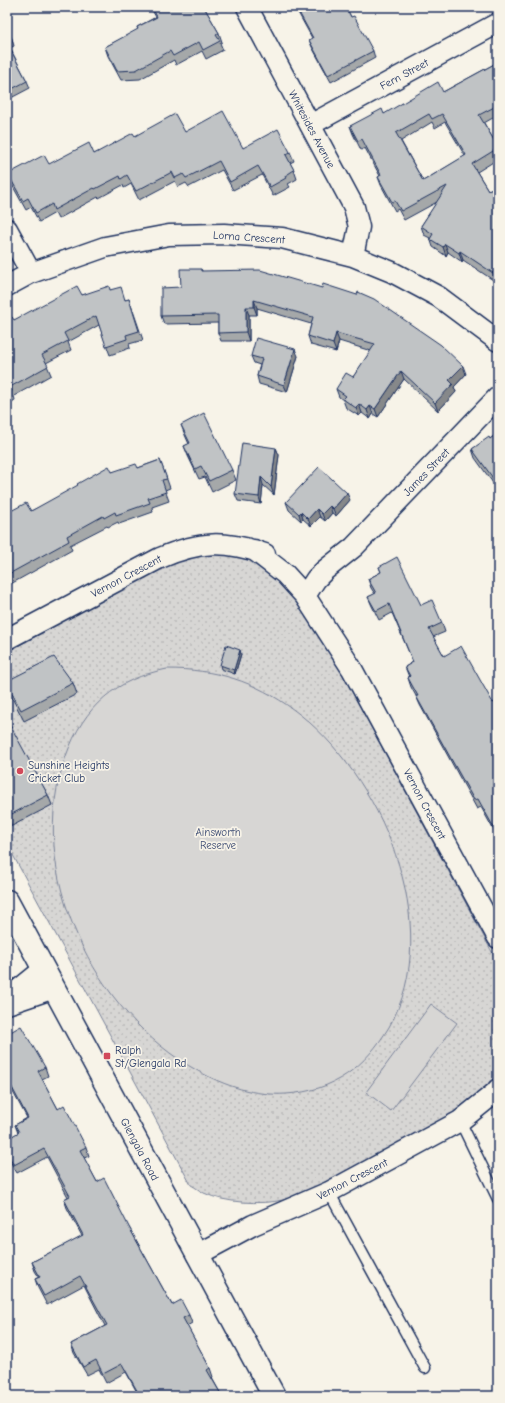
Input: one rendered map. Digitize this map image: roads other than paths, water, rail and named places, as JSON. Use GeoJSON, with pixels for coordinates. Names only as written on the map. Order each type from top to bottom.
{"type":"FeatureCollection","features":[{"type":"Feature","properties":{"kind":"street","name":"Whitesides Avenue"},"geometry":{"type":"LineString","coordinates":[[247,7],[354,207],[359,227],[353,256]]}},
{"type":"Feature","properties":{"kind":"street","name":"Fern Street"},"geometry":{"type":"LineString","coordinates":[[310,125],[498,23]]}},
{"type":"Feature","properties":{"kind":"street"},"geometry":{"type":"LineString","coordinates":[[7,230],[31,273]]}},
{"type":"Feature","properties":{"kind":"street","name":"Lorna Crescent"},"geometry":{"type":"LineString","coordinates":[[7,286],[31,273],[105,247],[169,235],[224,234],[282,238],[353,256],[392,272],[439,297],[498,341]]}},
{"type":"Feature","properties":{"kind":"street","name":"James Street"},"geometry":{"type":"LineString","coordinates":[[311,591],[316,579],[354,547],[498,397]]}},
{"type":"Feature","properties":{"kind":"street","name":"Vernon Crescent"},"geometry":{"type":"LineString","coordinates":[[7,640],[172,552],[202,544],[217,543],[233,544],[254,550],[285,574],[311,591],[498,938]]}},
{"type":"Feature","properties":{"kind":"street","name":"Glengala Road"},"geometry":{"type":"LineString","coordinates":[[7,901],[274,1396]]}},
{"type":"Feature","properties":{"kind":"street"},"geometry":{"type":"LineString","coordinates":[[7,999],[44,969]]}},
{"type":"Feature","properties":{"kind":"street"},"geometry":{"type":"LineString","coordinates":[[7,1004],[54,988]]}},
{"type":"Feature","properties":{"kind":"street","name":"Vernon Crescent"},"geometry":{"type":"LineString","coordinates":[[197,1255],[253,1226],[328,1192],[460,1121],[498,1089]]}},
{"type":"Feature","properties":{"kind":"lane"},"geometry":{"type":"LineString","coordinates":[[460,1121],[498,1199]]}},
{"type":"Feature","properties":{"kind":"lane"},"geometry":{"type":"LineString","coordinates":[[328,1192],[426,1368]]}},
{"type":"Feature","properties":{"kind":"place","name":"Sunshine Heights Cricket Club"},"geometry":{"type":"Point","coordinates":[20,771]}},
{"type":"Feature","properties":{"kind":"place","name":"Ralph St/Glengala Rd"},"geometry":{"type":"Point","coordinates":[107,1056]}},
{"type":"Feature","properties":{"kind":"park label","name":"Ainsworth Reserve"},"geometry":{"type":"Point","coordinates":[218,838]}}]}
